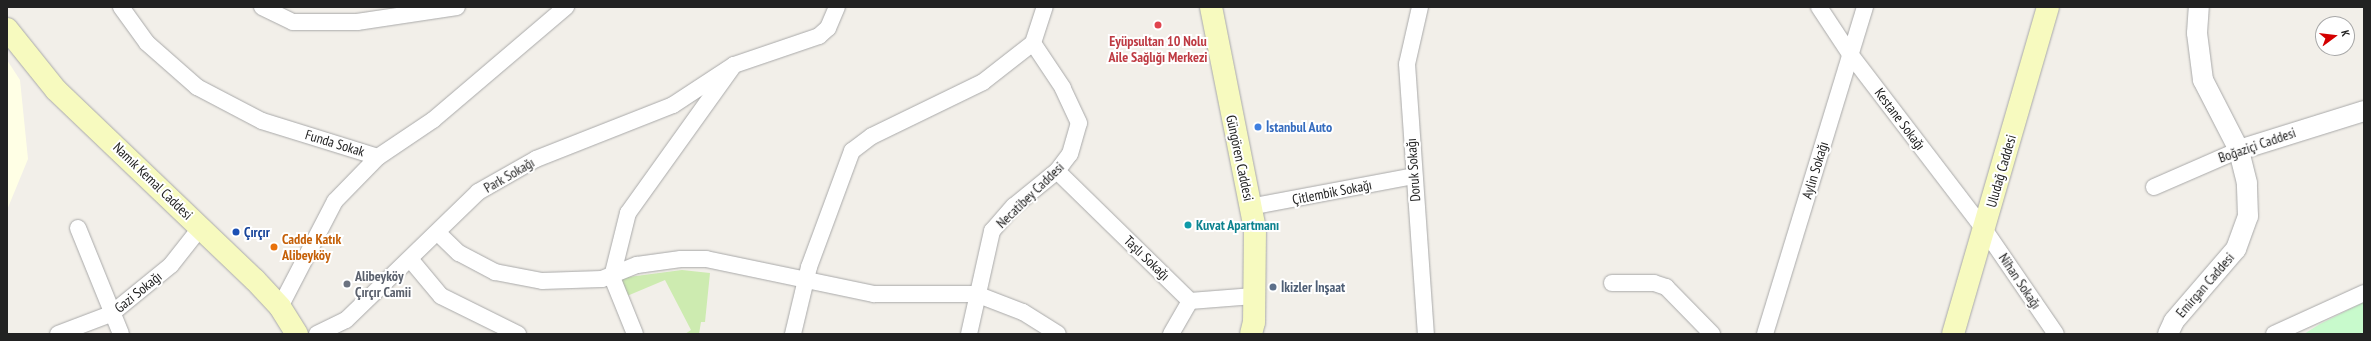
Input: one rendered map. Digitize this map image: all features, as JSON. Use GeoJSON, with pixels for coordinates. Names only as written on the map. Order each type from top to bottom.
{"type":"FeatureCollection","features":[{"type":"Feature","properties":{"kind":"main road","name":"Güngören Caddesi"},"geometry":{"type":"LineString","coordinates":[[1211,7],[1255,229],[1254,296],[1251,334]]}},
{"type":"Feature","properties":{"kind":"main road","name":"Uludağ Caddesi"},"geometry":{"type":"LineString","coordinates":[[1952,334],[2048,7]]}},
{"type":"Feature","properties":{"kind":"main road","name":"Namık Kemal Caddesi"},"geometry":{"type":"LineString","coordinates":[[7,29],[56,90],[201,227],[280,307],[297,334]]}},
{"type":"Feature","properties":{"kind":"street","name":"Funda Sokak"},"geometry":{"type":"LineString","coordinates":[[121,7],[147,43],[197,87],[262,121],[378,157],[433,120],[566,7]]}},
{"type":"Feature","properties":{"kind":"street"},"geometry":{"type":"LineString","coordinates":[[262,7],[293,22],[357,22],[457,7]]}},
{"type":"Feature","properties":{"kind":"street","name":"Park Sokağı"},"geometry":{"type":"LineString","coordinates":[[317,334],[346,320],[478,192],[536,159],[673,105],[734,65],[819,36],[828,28],[837,7]]}},
{"type":"Feature","properties":{"kind":"street"},"geometry":{"type":"LineString","coordinates":[[793,334],[807,280],[837,184],[852,151],[872,136],[983,82],[1033,43],[1045,7]]}},
{"type":"Feature","properties":{"kind":"street","name":"Doruk Sokağı"},"geometry":{"type":"LineString","coordinates":[[1420,7],[1407,64],[1426,334]]}},
{"type":"Feature","properties":{"kind":"street","name":"Kestane Sokağı"},"geometry":{"type":"LineString","coordinates":[[1819,7],[1850,54],[1984,229]]}},
{"type":"Feature","properties":{"kind":"street","name":"Aylin Sokağı"},"geometry":{"type":"LineString","coordinates":[[1766,334],[1865,7]]}},
{"type":"Feature","properties":{"kind":"street","name":"Emirgan Caddesi"},"geometry":{"type":"LineString","coordinates":[[2168,334],[2174,320],[2236,249],[2248,216],[2247,183],[2239,150],[2203,80],[2197,33],[2199,7]]}},
{"type":"Feature","properties":{"kind":"street","name":"Necatibey Caddesi"},"geometry":{"type":"LineString","coordinates":[[969,334],[976,294],[992,231],[1014,206],[1057,171],[1070,154],[1079,123],[1063,88],[1033,43]]}},
{"type":"Feature","properties":{"kind":"street"},"geometry":{"type":"LineString","coordinates":[[635,334],[612,277],[628,213],[734,65]]}},
{"type":"Feature","properties":{"kind":"street","name":"Boğaziçi Caddesi"},"geometry":{"type":"LineString","coordinates":[[2154,187],[2239,150],[2364,110]]}},
{"type":"Feature","properties":{"kind":"street"},"geometry":{"type":"LineString","coordinates":[[280,307],[335,201],[378,157]]}},
{"type":"Feature","properties":{"kind":"street","name":"Taşlı Sokağı"},"geometry":{"type":"LineString","coordinates":[[1057,171],[1190,301]]}},
{"type":"Feature","properties":{"kind":"street","name":"Çitlembik Sokağı"},"geometry":{"type":"LineString","coordinates":[[1250,207],[1414,176]]}},
{"type":"Feature","properties":{"kind":"street","name":"Gazi Sokağı"},"geometry":{"type":"LineString","coordinates":[[58,334],[111,314],[113,309],[171,265],[201,227]]}},
{"type":"Feature","properties":{"kind":"street"},"geometry":{"type":"LineString","coordinates":[[78,228],[113,309],[121,334]]}},
{"type":"Feature","properties":{"kind":"street","name":"Nihan Sokağı"},"geometry":{"type":"LineString","coordinates":[[1984,229],[2056,334]]}},
{"type":"Feature","properties":{"kind":"street"},"geometry":{"type":"LineString","coordinates":[[438,232],[459,253],[495,272],[570,282],[612,277],[637,265],[681,259],[706,259],[874,294],[976,294],[1023,312],[1058,334]]}},
{"type":"Feature","properties":{"kind":"street"},"geometry":{"type":"LineString","coordinates":[[410,259],[441,296],[518,334]]}},
{"type":"Feature","properties":{"kind":"street"},"geometry":{"type":"LineString","coordinates":[[1612,283],[1654,283],[1666,287],[1712,334]]}},
{"type":"Feature","properties":{"kind":"street"},"geometry":{"type":"LineString","coordinates":[[2274,334],[2364,293]]}},
{"type":"Feature","properties":{"kind":"street"},"geometry":{"type":"LineString","coordinates":[[1171,334],[1190,301],[1254,296]]}},
{"type":"Feature","properties":{"kind":"shaded area"},"geometry":{"type":"Polygon","coordinates":[[[7,60],[20,80],[28,159],[7,210],[7,60]]]}},
{"type":"Feature","properties":{"kind":"green space"},"geometry":{"type":"Polygon","coordinates":[[[682,270],[710,273],[705,322],[701,322],[699,334],[685,334],[691,330],[665,280],[627,296],[621,278],[682,270]]]}},
{"type":"Feature","properties":{"kind":"green space"},"geometry":{"type":"Polygon","coordinates":[[[2364,302],[2364,334],[2304,334],[2320,324],[2364,302]]]}},
{"type":"Feature","properties":{"kind":"place","name":"Eyüpsultan 10 Nolu Aile Sağlığı Merkezi"},"geometry":{"type":"Point","coordinates":[1158,25]}},
{"type":"Feature","properties":{"kind":"place","name":"İstanbul Auto"},"geometry":{"type":"Point","coordinates":[1258,127]}},
{"type":"Feature","properties":{"kind":"place","name":"Kuvat Apartmanı"},"geometry":{"type":"Point","coordinates":[1188,225]}},
{"type":"Feature","properties":{"kind":"place","name":"Çırçır"},"geometry":{"type":"Point","coordinates":[236,232]}},
{"type":"Feature","properties":{"kind":"place","name":"Cadde Katık Alibeyköy"},"geometry":{"type":"Point","coordinates":[274,247]}},
{"type":"Feature","properties":{"kind":"place","name":"Alibeyköy Çırçır Camii"},"geometry":{"type":"Point","coordinates":[347,284]}},
{"type":"Feature","properties":{"kind":"place","name":"İkizler İnşaat"},"geometry":{"type":"Point","coordinates":[1273,287]}}]}
